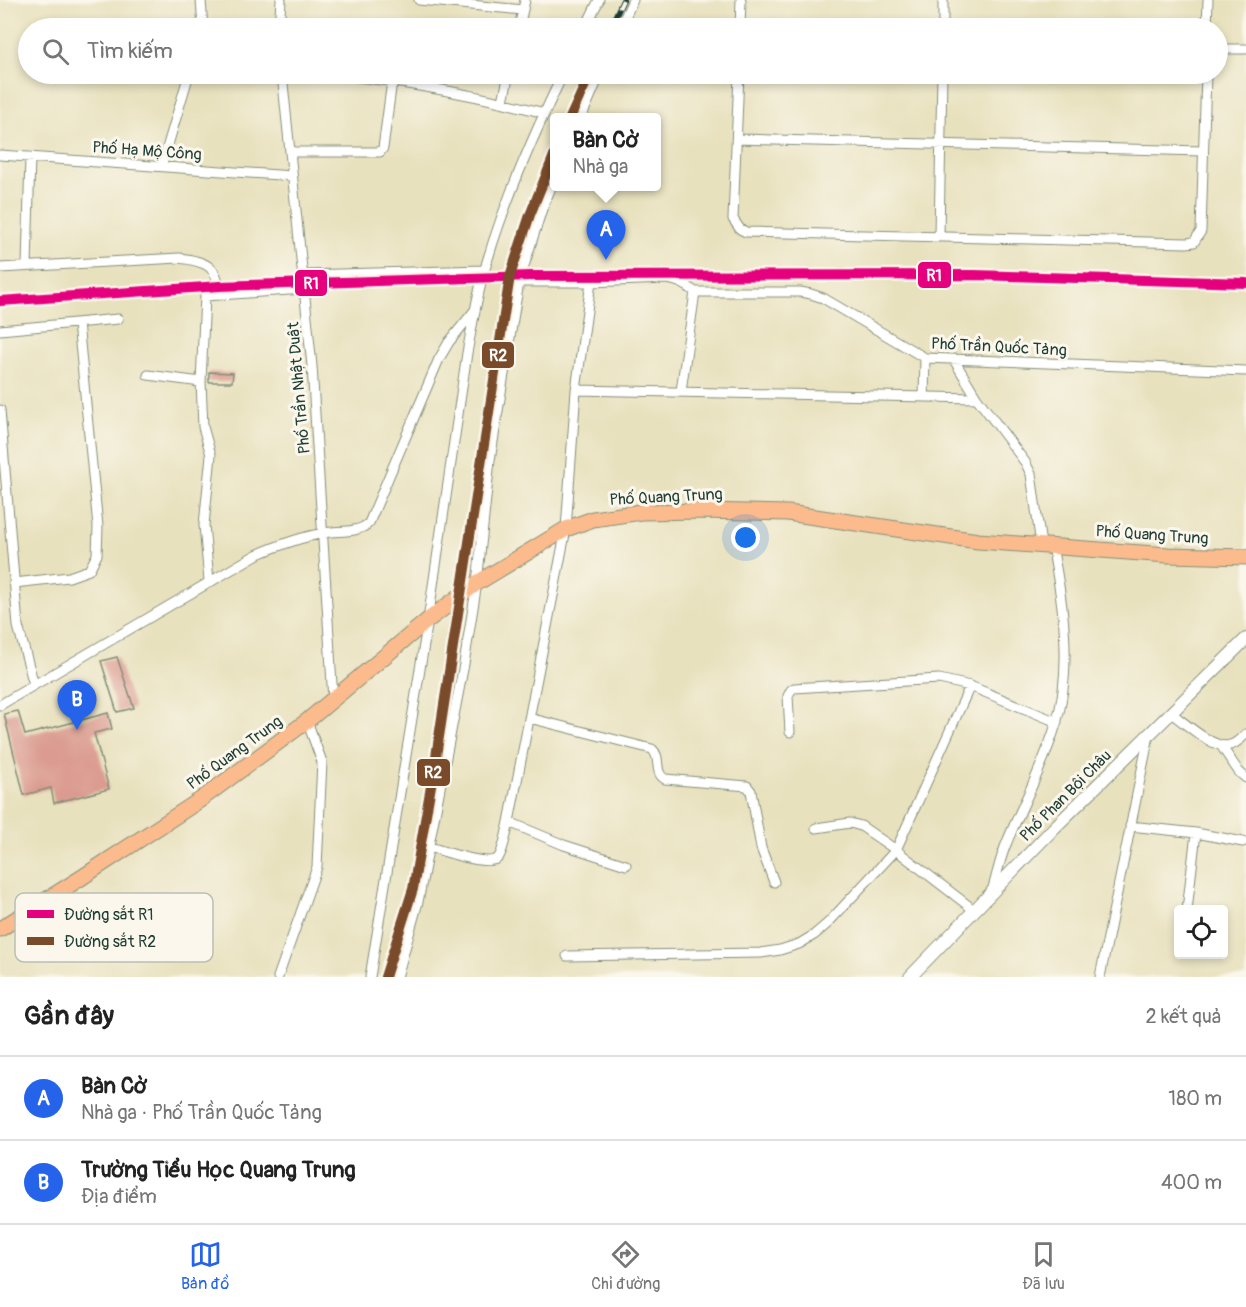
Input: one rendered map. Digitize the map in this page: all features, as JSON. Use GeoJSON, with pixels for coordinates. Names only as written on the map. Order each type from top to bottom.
{"type":"FeatureCollection","features":[{"type":"Feature","properties":{"kind":"main road","name":"Phố Quang Trung"},"geometry":{"type":"LineString","coordinates":[[57,893],[200,800],[307,721],[428,620],[477,583],[566,529],[593,519],[640,512],[788,513],[978,541],[1168,555],[1246,556]]}},
{"type":"Feature","properties":{"kind":"main road","name":"Phố Quang Trung"},"geometry":{"type":"LineString","coordinates":[[0,929],[15,920]]}},
{"type":"Feature","properties":{"kind":"street"},"geometry":{"type":"LineString","coordinates":[[201,0],[202,18]]}},
{"type":"Feature","properties":{"kind":"street"},"geometry":{"type":"LineString","coordinates":[[280,18],[281,0]]}},
{"type":"Feature","properties":{"kind":"street"},"geometry":{"type":"LineString","coordinates":[[419,0],[458,1],[523,10]]}},
{"type":"Feature","properties":{"kind":"street"},"geometry":{"type":"LineString","coordinates":[[521,18],[525,0]]}},
{"type":"Feature","properties":{"kind":"street"},"geometry":{"type":"LineString","coordinates":[[590,18],[599,0]]}},
{"type":"Feature","properties":{"kind":"street"},"geometry":{"type":"LineString","coordinates":[[625,18],[633,0]]}},
{"type":"Feature","properties":{"kind":"street"},"geometry":{"type":"LineString","coordinates":[[740,18],[741,0]]}},
{"type":"Feature","properties":{"kind":"street"},"geometry":{"type":"LineString","coordinates":[[943,0],[943,18]]}},
{"type":"Feature","properties":{"kind":"street"},"geometry":{"type":"LineString","coordinates":[[1207,18],[1208,0]]}},
{"type":"Feature","properties":{"kind":"street"},"geometry":{"type":"LineString","coordinates":[[1228,49],[1246,50]]}},
{"type":"Feature","properties":{"kind":"street"},"geometry":{"type":"LineString","coordinates":[[162,165],[186,84]]}},
{"type":"Feature","properties":{"kind":"street","name":"Phố Trần Nhật Duật"},"geometry":{"type":"LineString","coordinates":[[283,84],[312,366],[333,700]]}},
{"type":"Feature","properties":{"kind":"street"},"geometry":{"type":"LineString","coordinates":[[290,152],[380,152],[383,148],[392,84]]}},
{"type":"Feature","properties":{"kind":"street"},"geometry":{"type":"LineString","coordinates":[[409,84],[503,101],[544,113]]}},
{"type":"Feature","properties":{"kind":"street"},"geometry":{"type":"LineString","coordinates":[[503,101],[507,84]]}},
{"type":"Feature","properties":{"kind":"street"},"geometry":{"type":"LineString","coordinates":[[370,977],[428,620],[467,353],[476,309],[485,270],[505,208],[558,84]]}},
{"type":"Feature","properties":{"kind":"street"},"geometry":{"type":"LineString","coordinates":[[583,113],[596,84]]}},
{"type":"Feature","properties":{"kind":"street"},"geometry":{"type":"LineString","coordinates":[[738,84],[733,219],[740,230],[746,232],[939,235],[1187,243],[1194,242],[1201,231],[1206,84]]}},
{"type":"Feature","properties":{"kind":"street"},"geometry":{"type":"LineString","coordinates":[[939,235],[942,84]]}},
{"type":"Feature","properties":{"kind":"street"},"geometry":{"type":"LineString","coordinates":[[737,139],[1203,151]]}},
{"type":"Feature","properties":{"kind":"street","name":"Phố Hạ Mộ Công"},"geometry":{"type":"LineString","coordinates":[[0,155],[292,176]]}},
{"type":"Feature","properties":{"kind":"street"},"geometry":{"type":"LineString","coordinates":[[27,266],[30,157]]}},
{"type":"Feature","properties":{"kind":"street"},"geometry":{"type":"LineString","coordinates":[[397,977],[418,902],[430,847],[477,583],[490,460],[519,282],[550,190]]}},
{"type":"Feature","properties":{"kind":"street"},"geometry":{"type":"LineString","coordinates":[[0,268],[179,258],[203,263],[213,269],[218,277],[220,295]]}},
{"type":"Feature","properties":{"kind":"street"},"geometry":{"type":"LineString","coordinates":[[303,275],[485,270]]}},
{"type":"Feature","properties":{"kind":"street","name":"Phố Trần Quốc Tảng"},"geometry":{"type":"LineString","coordinates":[[519,282],[666,279],[686,284],[695,292],[800,291],[823,298],[925,358],[1246,371]]}},
{"type":"Feature","properties":{"kind":"street"},"geometry":{"type":"LineString","coordinates":[[430,847],[490,861],[500,855],[509,822],[566,529],[576,390],[591,282]]}},
{"type":"Feature","properties":{"kind":"street"},"geometry":{"type":"LineString","coordinates":[[209,581],[204,525],[211,455],[203,427],[201,382],[205,296],[304,289]]}},
{"type":"Feature","properties":{"kind":"street"},"geometry":{"type":"LineString","coordinates":[[681,391],[695,292]]}},
{"type":"Feature","properties":{"kind":"street"},"geometry":{"type":"LineString","coordinates":[[0,705],[256,555],[324,532],[359,529],[369,523],[439,359],[449,342],[476,309]]}},
{"type":"Feature","properties":{"kind":"street"},"geometry":{"type":"LineString","coordinates":[[0,330],[118,319]]}},
{"type":"Feature","properties":{"kind":"street"},"geometry":{"type":"LineString","coordinates":[[15,583],[69,577],[89,570],[97,555],[98,526],[78,323]]}},
{"type":"Feature","properties":{"kind":"street"},"geometry":{"type":"LineString","coordinates":[[924,397],[925,358]]}},
{"type":"Feature","properties":{"kind":"street"},"geometry":{"type":"LineString","coordinates":[[954,360],[977,398],[1025,462],[1030,474],[1060,597],[1065,652],[1064,682],[1057,722],[1006,844],[991,893]]}},
{"type":"Feature","properties":{"kind":"street"},"geometry":{"type":"LineString","coordinates":[[148,375],[201,382]]}},
{"type":"Feature","properties":{"kind":"street"},"geometry":{"type":"LineString","coordinates":[[576,390],[977,398]]}},
{"type":"Feature","properties":{"kind":"street"},"geometry":{"type":"LineString","coordinates":[[0,410],[5,526],[15,583],[18,626],[34,685]]}},
{"type":"Feature","properties":{"kind":"street","name":"Phố Phan Bội Châu"},"geometry":{"type":"LineString","coordinates":[[910,977],[974,910],[1246,639]]}},
{"type":"Feature","properties":{"kind":"street"},"geometry":{"type":"LineString","coordinates":[[790,732],[788,696],[790,690],[794,688],[926,678],[956,681],[1057,722]]}},
{"type":"Feature","properties":{"kind":"street"},"geometry":{"type":"LineString","coordinates":[[567,956],[761,952],[780,950],[799,944],[827,924],[896,850],[970,686]]}},
{"type":"Feature","properties":{"kind":"street"},"geometry":{"type":"LineString","coordinates":[[1171,713],[1206,739],[1222,747],[1239,772],[1246,778]]}},
{"type":"Feature","properties":{"kind":"street"},"geometry":{"type":"LineString","coordinates":[[529,718],[652,749],[657,754],[659,773],[665,779],[747,786],[751,791],[760,848],[774,882]]}},
{"type":"Feature","properties":{"kind":"street"},"geometry":{"type":"LineString","coordinates":[[278,977],[317,867],[322,762],[307,721]]}},
{"type":"Feature","properties":{"kind":"street"},"geometry":{"type":"LineString","coordinates":[[1100,977],[1149,734]]}},
{"type":"Feature","properties":{"kind":"street"},"geometry":{"type":"LineString","coordinates":[[1222,747],[1232,745],[1246,734]]}},
{"type":"Feature","properties":{"kind":"street"},"geometry":{"type":"LineString","coordinates":[[509,822],[564,845],[626,865]]}},
{"type":"Feature","properties":{"kind":"street"},"geometry":{"type":"LineString","coordinates":[[816,828],[850,823],[861,826],[974,910]]}},
{"type":"Feature","properties":{"kind":"street"},"geometry":{"type":"LineString","coordinates":[[1130,826],[1196,833],[1243,842]]}},
{"type":"Feature","properties":{"kind":"street"},"geometry":{"type":"LineString","coordinates":[[1187,905],[1196,833]]}},
{"type":"Feature","properties":{"kind":"building"},"geometry":{"type":"Polygon","coordinates":[[[209,372],[233,373],[232,382],[209,382],[209,372]]]}},
{"type":"Feature","properties":{"kind":"building"},"geometry":{"type":"Polygon","coordinates":[[[117,657],[134,708],[117,712],[101,661],[117,657]]]}},
{"type":"Feature","properties":{"kind":"building"},"geometry":{"type":"Polygon","coordinates":[[[18,711],[25,735],[108,713],[112,729],[94,733],[109,789],[54,803],[51,788],[24,795],[4,714],[18,711]]]}},
{"type":"Feature","properties":{"kind":"railway"},"geometry":{"type":"LineString","coordinates":[[615,18],[623,0]]}},
{"type":"Feature","properties":{"kind":"railway"},"geometry":{"type":"LineString","coordinates":[[572,113],[585,84]]}},
{"type":"Feature","properties":{"kind":"railway"},"geometry":{"type":"LineString","coordinates":[[385,977],[413,889],[435,763],[510,276],[530,215],[550,165]]}},
{"type":"Feature","properties":{"kind":"rail line","name":"R2"},"geometry":{"type":"LineString","coordinates":[[572,113],[585,84]]}},
{"type":"Feature","properties":{"kind":"rail line","name":"R2"},"geometry":{"type":"LineString","coordinates":[[385,977],[413,889],[435,763],[510,276],[530,215],[550,165]]}},
{"type":"Feature","properties":{"kind":"rail line","name":"R1"},"geometry":{"type":"LineString","coordinates":[[0,301],[220,286],[529,276],[974,275],[1246,283]]}},
{"type":"Feature","properties":{"kind":"place","name":"Bàn Cờ"},"geometry":{"type":"Point","coordinates":[606,260]}},
{"type":"Feature","properties":{"kind":"place","name":"Trường Tiểu Học Quang Trung"},"geometry":{"type":"Point","coordinates":[77,730]}}]}
